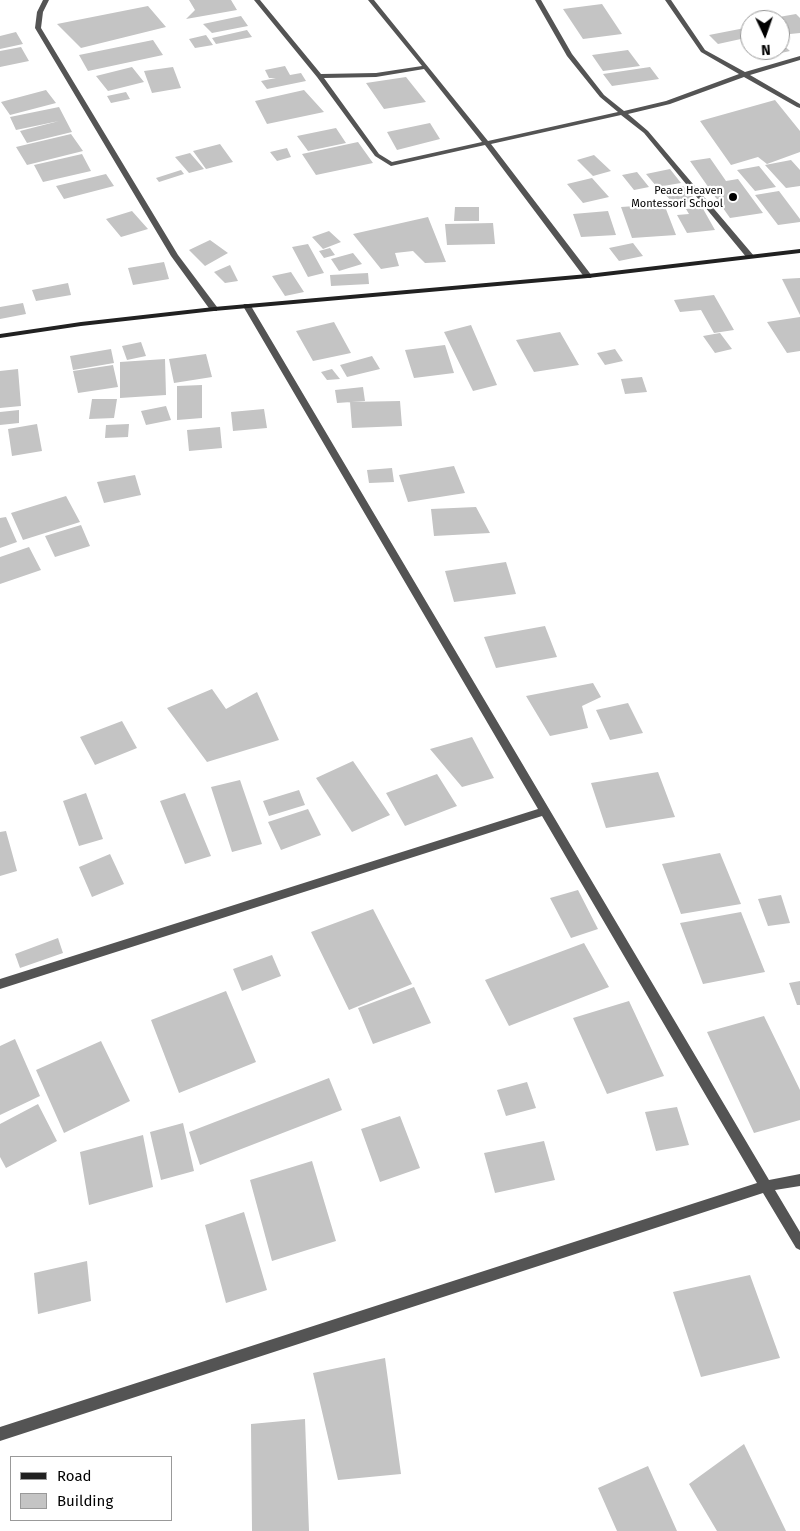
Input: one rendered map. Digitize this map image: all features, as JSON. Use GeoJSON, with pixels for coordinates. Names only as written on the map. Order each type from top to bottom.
{"type":"FeatureCollection","features":[{"type":"Feature","properties":{"kind":"main road"},"geometry":{"type":"LineString","coordinates":[[0,336],[81,324],[214,309],[588,276],[800,251]]}},
{"type":"Feature","properties":{"kind":"street"},"geometry":{"type":"LineString","coordinates":[[46,0],[40,12],[38,28],[175,256],[214,309]]}},
{"type":"Feature","properties":{"kind":"street"},"geometry":{"type":"LineString","coordinates":[[257,0],[320,76],[377,156],[391,164],[668,103],[743,75],[800,58]]}},
{"type":"Feature","properties":{"kind":"street"},"geometry":{"type":"LineString","coordinates":[[371,0],[488,143],[588,276]]}},
{"type":"Feature","properties":{"kind":"street"},"geometry":{"type":"LineString","coordinates":[[538,0],[570,55],[602,96],[646,132],[750,256]]}},
{"type":"Feature","properties":{"kind":"street"},"geometry":{"type":"LineString","coordinates":[[668,0],[703,51],[799,106]]}},
{"type":"Feature","properties":{"kind":"street"},"geometry":{"type":"LineString","coordinates":[[320,76],[376,75],[426,67]]}},
{"type":"Feature","properties":{"kind":"street"},"geometry":{"type":"LineString","coordinates":[[247,306],[800,1244]]}},
{"type":"Feature","properties":{"kind":"street"},"geometry":{"type":"LineString","coordinates":[[0,984],[546,811]]}},
{"type":"Feature","properties":{"kind":"street"},"geometry":{"type":"LineString","coordinates":[[0,1434],[767,1186],[800,1180]]}},
{"type":"Feature","properties":{"kind":"building"},"geometry":{"type":"Polygon","coordinates":[[[189,0],[231,0],[237,10],[186,19],[195,10],[189,0]]]}},
{"type":"Feature","properties":{"kind":"building"},"geometry":{"type":"Polygon","coordinates":[[[602,4],[622,34],[583,39],[563,9],[602,4]]]}},
{"type":"Feature","properties":{"kind":"building"},"geometry":{"type":"Polygon","coordinates":[[[148,6],[166,27],[81,48],[57,24],[148,6]]]}},
{"type":"Feature","properties":{"kind":"building"},"geometry":{"type":"Polygon","coordinates":[[[796,14],[800,18],[800,33],[790,34],[790,15],[796,14]]]}},
{"type":"Feature","properties":{"kind":"building"},"geometry":{"type":"Polygon","coordinates":[[[241,16],[248,26],[212,33],[203,24],[241,16]]]}},
{"type":"Feature","properties":{"kind":"building"},"geometry":{"type":"Polygon","coordinates":[[[740,29],[740,39],[718,44],[709,35],[740,29]]]}},
{"type":"Feature","properties":{"kind":"building"},"geometry":{"type":"Polygon","coordinates":[[[247,30],[252,37],[216,44],[212,38],[247,30]]]}},
{"type":"Feature","properties":{"kind":"building"},"geometry":{"type":"Polygon","coordinates":[[[16,32],[23,44],[0,49],[0,36],[16,32]]]}},
{"type":"Feature","properties":{"kind":"building"},"geometry":{"type":"Polygon","coordinates":[[[206,35],[213,45],[195,48],[189,39],[206,35]]]}},
{"type":"Feature","properties":{"kind":"building"},"geometry":{"type":"Polygon","coordinates":[[[153,40],[163,55],[88,71],[79,55],[153,40]]]}},
{"type":"Feature","properties":{"kind":"building"},"geometry":{"type":"Polygon","coordinates":[[[21,47],[29,61],[0,67],[0,51],[21,47]]]}},
{"type":"Feature","properties":{"kind":"building"},"geometry":{"type":"Polygon","coordinates":[[[628,50],[640,66],[603,71],[592,55],[628,50]]]}},
{"type":"Feature","properties":{"kind":"building"},"geometry":{"type":"Polygon","coordinates":[[[285,66],[290,75],[301,73],[306,81],[267,89],[261,81],[276,78],[269,78],[265,70],[285,66]]]}},
{"type":"Feature","properties":{"kind":"building"},"geometry":{"type":"Polygon","coordinates":[[[132,67],[144,82],[108,91],[96,76],[132,67]]]}},
{"type":"Feature","properties":{"kind":"building"},"geometry":{"type":"Polygon","coordinates":[[[173,67],[181,88],[152,93],[144,71],[173,67]]]}},
{"type":"Feature","properties":{"kind":"building"},"geometry":{"type":"Polygon","coordinates":[[[650,67],[659,79],[612,86],[603,74],[650,67]]]}},
{"type":"Feature","properties":{"kind":"building"},"geometry":{"type":"Polygon","coordinates":[[[406,77],[426,102],[384,109],[366,83],[406,77]]]}},
{"type":"Feature","properties":{"kind":"building"},"geometry":{"type":"Polygon","coordinates":[[[46,90],[56,103],[10,115],[1,102],[46,90]]]}},
{"type":"Feature","properties":{"kind":"building"},"geometry":{"type":"Polygon","coordinates":[[[304,90],[324,112],[267,124],[255,101],[304,90]]]}},
{"type":"Feature","properties":{"kind":"building"},"geometry":{"type":"Polygon","coordinates":[[[126,92],[130,99],[111,103],[107,96],[126,92]]]}},
{"type":"Feature","properties":{"kind":"building"},"geometry":{"type":"Polygon","coordinates":[[[775,100],[800,131],[800,152],[767,164],[758,157],[731,165],[700,121],[775,100]]]}},
{"type":"Feature","properties":{"kind":"building"},"geometry":{"type":"Polygon","coordinates":[[[59,107],[72,132],[27,143],[20,131],[59,121],[16,130],[10,117],[59,107]]]}},
{"type":"Feature","properties":{"kind":"building"},"geometry":{"type":"Polygon","coordinates":[[[430,123],[440,139],[397,150],[387,132],[430,123]]]}},
{"type":"Feature","properties":{"kind":"building"},"geometry":{"type":"Polygon","coordinates":[[[336,128],[346,143],[308,151],[297,136],[336,128]]]}},
{"type":"Feature","properties":{"kind":"building"},"geometry":{"type":"Polygon","coordinates":[[[71,134],[83,151],[27,165],[16,147],[71,134]]]}},
{"type":"Feature","properties":{"kind":"building"},"geometry":{"type":"Polygon","coordinates":[[[358,142],[373,163],[316,175],[302,154],[358,142]]]}},
{"type":"Feature","properties":{"kind":"building"},"geometry":{"type":"Polygon","coordinates":[[[220,144],[233,162],[206,169],[193,151],[220,144]]]}},
{"type":"Feature","properties":{"kind":"building"},"geometry":{"type":"Polygon","coordinates":[[[287,148],[291,157],[277,161],[270,152],[287,148]]]}},
{"type":"Feature","properties":{"kind":"building"},"geometry":{"type":"Polygon","coordinates":[[[190,153],[204,169],[189,173],[175,157],[190,153]]]}},
{"type":"Feature","properties":{"kind":"building"},"geometry":{"type":"Polygon","coordinates":[[[82,154],[91,171],[43,182],[34,165],[82,154]]]}},
{"type":"Feature","properties":{"kind":"building"},"geometry":{"type":"Polygon","coordinates":[[[594,155],[611,171],[593,176],[577,160],[594,155]]]}},
{"type":"Feature","properties":{"kind":"building","name":"Peace Heaven Montessori School"},"geometry":{"type":"Polygon","coordinates":[[[710,158],[726,181],[738,179],[763,213],[730,218],[690,161],[710,158]]]}},
{"type":"Feature","properties":{"kind":"building"},"geometry":{"type":"Polygon","coordinates":[[[791,160],[800,170],[800,186],[786,188],[765,165],[791,160]]]}},
{"type":"Feature","properties":{"kind":"building"},"geometry":{"type":"Polygon","coordinates":[[[759,166],[776,187],[755,191],[737,170],[759,166]]]}},
{"type":"Feature","properties":{"kind":"building"},"geometry":{"type":"Polygon","coordinates":[[[670,169],[681,183],[657,187],[646,174],[670,169]]]}},
{"type":"Feature","properties":{"kind":"building"},"geometry":{"type":"Polygon","coordinates":[[[181,170],[184,174],[159,182],[156,178],[181,170]]]}},
{"type":"Feature","properties":{"kind":"building"},"geometry":{"type":"Polygon","coordinates":[[[637,172],[649,187],[634,190],[622,175],[637,172]]]}},
{"type":"Feature","properties":{"kind":"building"},"geometry":{"type":"Polygon","coordinates":[[[106,174],[114,186],[64,199],[56,186],[106,174]]]}},
{"type":"Feature","properties":{"kind":"building"},"geometry":{"type":"Polygon","coordinates":[[[592,178],[609,197],[583,203],[567,184],[592,178]]]}},
{"type":"Feature","properties":{"kind":"building"},"geometry":{"type":"Polygon","coordinates":[[[683,186],[696,200],[675,205],[662,191],[683,186]]]}},
{"type":"Feature","properties":{"kind":"building"},"geometry":{"type":"Polygon","coordinates":[[[779,191],[800,219],[800,222],[778,225],[755,195],[779,191]]]}},
{"type":"Feature","properties":{"kind":"building"},"geometry":{"type":"Polygon","coordinates":[[[664,204],[676,235],[632,238],[621,207],[664,204]]]}},
{"type":"Feature","properties":{"kind":"building"},"geometry":{"type":"Polygon","coordinates":[[[455,207],[479,207],[479,221],[454,221],[455,207]]]}},
{"type":"Feature","properties":{"kind":"building"},"geometry":{"type":"Polygon","coordinates":[[[702,207],[715,230],[687,233],[677,215],[689,214],[686,209],[702,207]]]}},
{"type":"Feature","properties":{"kind":"building"},"geometry":{"type":"Polygon","coordinates":[[[132,211],[148,229],[121,237],[106,219],[132,211]]]}},
{"type":"Feature","properties":{"kind":"building"},"geometry":{"type":"Polygon","coordinates":[[[608,211],[616,235],[581,237],[573,214],[608,211]]]}},
{"type":"Feature","properties":{"kind":"building"},"geometry":{"type":"Polygon","coordinates":[[[428,217],[446,262],[425,263],[413,251],[395,253],[399,266],[381,269],[353,234],[428,217]]]}},
{"type":"Feature","properties":{"kind":"building"},"geometry":{"type":"Polygon","coordinates":[[[493,223],[495,244],[447,245],[445,224],[493,223]]]}},
{"type":"Feature","properties":{"kind":"building"},"geometry":{"type":"Polygon","coordinates":[[[329,231],[341,242],[323,249],[312,237],[329,231]]]}},
{"type":"Feature","properties":{"kind":"building"},"geometry":{"type":"Polygon","coordinates":[[[210,240],[228,253],[205,266],[189,250],[210,240]]]}},
{"type":"Feature","properties":{"kind":"building"},"geometry":{"type":"Polygon","coordinates":[[[633,243],[643,256],[619,261],[609,248],[633,243]]]}},
{"type":"Feature","properties":{"kind":"building"},"geometry":{"type":"Polygon","coordinates":[[[308,244],[324,273],[308,277],[292,247],[308,244]]]}},
{"type":"Feature","properties":{"kind":"building"},"geometry":{"type":"Polygon","coordinates":[[[330,248],[335,255],[324,258],[319,251],[330,248]]]}},
{"type":"Feature","properties":{"kind":"building"},"geometry":{"type":"Polygon","coordinates":[[[353,253],[362,264],[339,271],[331,259],[353,253]]]}},
{"type":"Feature","properties":{"kind":"building"},"geometry":{"type":"Polygon","coordinates":[[[164,262],[169,279],[133,285],[128,268],[164,262]]]}},
{"type":"Feature","properties":{"kind":"building"},"geometry":{"type":"Polygon","coordinates":[[[230,265],[238,281],[225,283],[214,272],[230,265]]]}},
{"type":"Feature","properties":{"kind":"building"},"geometry":{"type":"Polygon","coordinates":[[[291,272],[304,292],[285,296],[272,276],[291,272]]]}},
{"type":"Feature","properties":{"kind":"building"},"geometry":{"type":"Polygon","coordinates":[[[368,273],[369,284],[331,286],[330,275],[368,273]]]}},
{"type":"Feature","properties":{"kind":"building"},"geometry":{"type":"Polygon","coordinates":[[[800,278],[800,315],[782,279],[800,278]]]}},
{"type":"Feature","properties":{"kind":"building"},"geometry":{"type":"Polygon","coordinates":[[[68,283],[71,295],[36,301],[32,290],[68,283]]]}},
{"type":"Feature","properties":{"kind":"building"},"geometry":{"type":"Polygon","coordinates":[[[714,295],[734,330],[714,333],[701,310],[680,312],[674,300],[714,295]]]}},
{"type":"Feature","properties":{"kind":"building"},"geometry":{"type":"Polygon","coordinates":[[[23,303],[26,314],[0,319],[0,307],[23,303]]]}},
{"type":"Feature","properties":{"kind":"building"},"geometry":{"type":"Polygon","coordinates":[[[800,317],[800,351],[787,353],[767,322],[800,317]]]}},
{"type":"Feature","properties":{"kind":"building"},"geometry":{"type":"Polygon","coordinates":[[[334,322],[351,353],[313,361],[296,331],[334,322]]]}},
{"type":"Feature","properties":{"kind":"building"},"geometry":{"type":"Polygon","coordinates":[[[471,325],[497,385],[473,391],[444,332],[471,325]]]}},
{"type":"Feature","properties":{"kind":"building"},"geometry":{"type":"Polygon","coordinates":[[[560,332],[579,365],[534,372],[516,340],[560,332]]]}},
{"type":"Feature","properties":{"kind":"building"},"geometry":{"type":"Polygon","coordinates":[[[720,333],[732,349],[715,353],[703,336],[720,333]]]}},
{"type":"Feature","properties":{"kind":"building"},"geometry":{"type":"Polygon","coordinates":[[[141,342],[146,356],[127,360],[122,346],[141,342]]]}},
{"type":"Feature","properties":{"kind":"building"},"geometry":{"type":"Polygon","coordinates":[[[445,345],[454,373],[414,378],[405,350],[445,345]]]}},
{"type":"Feature","properties":{"kind":"building"},"geometry":{"type":"Polygon","coordinates":[[[111,349],[114,363],[73,370],[70,356],[111,349]]]}},
{"type":"Feature","properties":{"kind":"building"},"geometry":{"type":"Polygon","coordinates":[[[615,349],[623,361],[605,365],[597,353],[615,349]]]}},
{"type":"Feature","properties":{"kind":"building"},"geometry":{"type":"Polygon","coordinates":[[[206,354],[212,377],[174,383],[169,359],[206,354]]]}},
{"type":"Feature","properties":{"kind":"building"},"geometry":{"type":"Polygon","coordinates":[[[372,356],[380,369],[347,377],[340,365],[372,356]]]}},
{"type":"Feature","properties":{"kind":"building"},"geometry":{"type":"Polygon","coordinates":[[[165,359],[166,395],[120,398],[120,362],[165,359]]]}},
{"type":"Feature","properties":{"kind":"building"},"geometry":{"type":"Polygon","coordinates":[[[113,365],[118,387],[78,393],[73,371],[113,365]]]}},
{"type":"Feature","properties":{"kind":"building"},"geometry":{"type":"Polygon","coordinates":[[[18,369],[21,406],[0,408],[0,371],[18,369]]]}},
{"type":"Feature","properties":{"kind":"building"},"geometry":{"type":"Polygon","coordinates":[[[332,369],[340,379],[327,380],[321,372],[332,369]]]}},
{"type":"Feature","properties":{"kind":"building"},"geometry":{"type":"Polygon","coordinates":[[[642,377],[647,392],[625,394],[621,379],[642,377]]]}},
{"type":"Feature","properties":{"kind":"building"},"geometry":{"type":"Polygon","coordinates":[[[202,385],[202,418],[177,420],[177,386],[202,385]]]}},
{"type":"Feature","properties":{"kind":"building"},"geometry":{"type":"Polygon","coordinates":[[[363,387],[365,401],[337,403],[335,390],[363,387]]]}},
{"type":"Feature","properties":{"kind":"building"},"geometry":{"type":"Polygon","coordinates":[[[92,399],[117,399],[114,418],[89,419],[92,399]]]}},
{"type":"Feature","properties":{"kind":"building"},"geometry":{"type":"Polygon","coordinates":[[[400,401],[402,426],[352,428],[350,402],[400,401]]]}},
{"type":"Feature","properties":{"kind":"building"},"geometry":{"type":"Polygon","coordinates":[[[166,406],[171,420],[146,425],[141,411],[166,406]]]}},
{"type":"Feature","properties":{"kind":"building"},"geometry":{"type":"Polygon","coordinates":[[[264,409],[267,428],[233,431],[231,412],[264,409]]]}},
{"type":"Feature","properties":{"kind":"building"},"geometry":{"type":"Polygon","coordinates":[[[19,410],[19,423],[0,425],[0,412],[19,410]]]}},
{"type":"Feature","properties":{"kind":"building"},"geometry":{"type":"Polygon","coordinates":[[[37,424],[42,451],[12,456],[8,429],[37,424]]]}},
{"type":"Feature","properties":{"kind":"building"},"geometry":{"type":"Polygon","coordinates":[[[129,424],[128,437],[105,438],[106,425],[129,424]]]}},
{"type":"Feature","properties":{"kind":"building"},"geometry":{"type":"Polygon","coordinates":[[[220,427],[222,448],[189,451],[187,430],[220,427]]]}},
{"type":"Feature","properties":{"kind":"building"},"geometry":{"type":"Polygon","coordinates":[[[454,466],[465,493],[408,502],[399,475],[454,466]]]}},
{"type":"Feature","properties":{"kind":"building"},"geometry":{"type":"Polygon","coordinates":[[[392,468],[394,482],[369,483],[367,470],[392,468]]]}},
{"type":"Feature","properties":{"kind":"building"},"geometry":{"type":"Polygon","coordinates":[[[135,475],[141,495],[104,503],[97,482],[135,475]]]}},
{"type":"Feature","properties":{"kind":"building"},"geometry":{"type":"Polygon","coordinates":[[[66,496],[80,522],[23,540],[11,513],[66,496]]]}},
{"type":"Feature","properties":{"kind":"building"},"geometry":{"type":"Polygon","coordinates":[[[476,507],[490,533],[434,536],[431,509],[476,507]]]}},
{"type":"Feature","properties":{"kind":"building"},"geometry":{"type":"Polygon","coordinates":[[[6,517],[17,542],[0,548],[0,518],[6,517]]]}},
{"type":"Feature","properties":{"kind":"building"},"geometry":{"type":"Polygon","coordinates":[[[81,525],[90,546],[55,557],[45,536],[81,525]]]}},
{"type":"Feature","properties":{"kind":"building"},"geometry":{"type":"Polygon","coordinates":[[[29,547],[41,570],[0,584],[0,557],[29,547]]]}},
{"type":"Feature","properties":{"kind":"building"},"geometry":{"type":"Polygon","coordinates":[[[506,562],[516,594],[454,602],[445,571],[506,562]]]}},
{"type":"Feature","properties":{"kind":"building"},"geometry":{"type":"Polygon","coordinates":[[[545,626],[557,657],[496,668],[484,637],[545,626]]]}},
{"type":"Feature","properties":{"kind":"building"},"geometry":{"type":"Polygon","coordinates":[[[593,683],[601,697],[582,706],[588,728],[550,736],[526,696],[593,683]]]}},
{"type":"Feature","properties":{"kind":"building"},"geometry":{"type":"Polygon","coordinates":[[[212,689],[226,709],[257,692],[279,740],[207,762],[167,708],[212,689]]]}},
{"type":"Feature","properties":{"kind":"building"},"geometry":{"type":"Polygon","coordinates":[[[628,703],[643,733],[610,740],[596,710],[628,703]]]}},
{"type":"Feature","properties":{"kind":"building"},"geometry":{"type":"Polygon","coordinates":[[[122,721],[137,748],[95,765],[80,737],[122,721]]]}},
{"type":"Feature","properties":{"kind":"building"},"geometry":{"type":"Polygon","coordinates":[[[472,737],[494,778],[462,787],[430,749],[472,737]]]}},
{"type":"Feature","properties":{"kind":"building"},"geometry":{"type":"Polygon","coordinates":[[[353,761],[390,815],[352,832],[316,778],[353,761]]]}},
{"type":"Feature","properties":{"kind":"building"},"geometry":{"type":"Polygon","coordinates":[[[658,772],[675,817],[606,828],[591,783],[658,772]]]}},
{"type":"Feature","properties":{"kind":"building"},"geometry":{"type":"Polygon","coordinates":[[[437,774],[457,806],[405,826],[386,793],[437,774]]]}},
{"type":"Feature","properties":{"kind":"building"},"geometry":{"type":"Polygon","coordinates":[[[240,780],[262,844],[232,852],[211,787],[240,780]]]}},
{"type":"Feature","properties":{"kind":"building"},"geometry":{"type":"Polygon","coordinates":[[[299,790],[305,805],[269,816],[263,801],[299,790]]]}},
{"type":"Feature","properties":{"kind":"building"},"geometry":{"type":"Polygon","coordinates":[[[86,793],[103,839],[79,846],[63,801],[86,793]]]}},
{"type":"Feature","properties":{"kind":"building"},"geometry":{"type":"Polygon","coordinates":[[[185,793],[211,856],[185,864],[160,801],[185,793]]]}},
{"type":"Feature","properties":{"kind":"building"},"geometry":{"type":"Polygon","coordinates":[[[308,809],[321,835],[281,850],[268,822],[308,809]]]}},
{"type":"Feature","properties":{"kind":"building"},"geometry":{"type":"Polygon","coordinates":[[[6,831],[17,871],[0,876],[0,832],[6,831]]]}},
{"type":"Feature","properties":{"kind":"building"},"geometry":{"type":"Polygon","coordinates":[[[720,853],[741,904],[681,914],[662,864],[720,853]]]}},
{"type":"Feature","properties":{"kind":"building"},"geometry":{"type":"Polygon","coordinates":[[[110,854],[124,884],[92,897],[79,867],[110,854]]]}},
{"type":"Feature","properties":{"kind":"building"},"geometry":{"type":"Polygon","coordinates":[[[578,890],[598,929],[571,938],[550,898],[578,890]]]}},
{"type":"Feature","properties":{"kind":"building"},"geometry":{"type":"Polygon","coordinates":[[[781,895],[790,923],[768,926],[758,899],[781,895]]]}},
{"type":"Feature","properties":{"kind":"building"},"geometry":{"type":"Polygon","coordinates":[[[373,909],[412,984],[349,1010],[311,932],[373,909]]]}},
{"type":"Feature","properties":{"kind":"building"},"geometry":{"type":"Polygon","coordinates":[[[741,912],[765,972],[703,984],[680,923],[741,912]]]}},
{"type":"Feature","properties":{"kind":"building"},"geometry":{"type":"Polygon","coordinates":[[[58,938],[63,953],[20,968],[15,954],[58,938]]]}},
{"type":"Feature","properties":{"kind":"building"},"geometry":{"type":"Polygon","coordinates":[[[584,943],[609,987],[509,1026],[485,980],[584,943]]]}},
{"type":"Feature","properties":{"kind":"building"},"geometry":{"type":"Polygon","coordinates":[[[272,955],[281,976],[242,991],[233,969],[272,955]]]}},
{"type":"Feature","properties":{"kind":"building"},"geometry":{"type":"Polygon","coordinates":[[[800,981],[800,1005],[797,1005],[789,983],[800,981]]]}},
{"type":"Feature","properties":{"kind":"building"},"geometry":{"type":"Polygon","coordinates":[[[414,987],[431,1023],[373,1044],[358,1008],[414,987]]]}},
{"type":"Feature","properties":{"kind":"building"},"geometry":{"type":"Polygon","coordinates":[[[226,991],[256,1062],[179,1093],[151,1020],[226,991]]]}},
{"type":"Feature","properties":{"kind":"building"},"geometry":{"type":"Polygon","coordinates":[[[629,1001],[664,1076],[607,1094],[573,1018],[629,1001]]]}},
{"type":"Feature","properties":{"kind":"building"},"geometry":{"type":"Polygon","coordinates":[[[764,1016],[800,1090],[800,1120],[754,1133],[707,1032],[764,1016]]]}},
{"type":"Feature","properties":{"kind":"building"},"geometry":{"type":"Polygon","coordinates":[[[15,1039],[40,1096],[0,1115],[0,1046],[15,1039]]]}},
{"type":"Feature","properties":{"kind":"building"},"geometry":{"type":"Polygon","coordinates":[[[101,1041],[130,1101],[64,1133],[36,1070],[101,1041]]]}},
{"type":"Feature","properties":{"kind":"building"},"geometry":{"type":"Polygon","coordinates":[[[329,1078],[342,1110],[200,1165],[189,1132],[329,1078]]]}},
{"type":"Feature","properties":{"kind":"building"},"geometry":{"type":"Polygon","coordinates":[[[527,1082],[536,1108],[506,1116],[497,1090],[527,1082]]]}},
{"type":"Feature","properties":{"kind":"building"},"geometry":{"type":"Polygon","coordinates":[[[38,1104],[57,1141],[6,1168],[0,1157],[0,1124],[38,1104]]]}},
{"type":"Feature","properties":{"kind":"building"},"geometry":{"type":"Polygon","coordinates":[[[677,1107],[689,1145],[656,1151],[645,1112],[677,1107]]]}},
{"type":"Feature","properties":{"kind":"building"},"geometry":{"type":"Polygon","coordinates":[[[400,1116],[420,1168],[380,1182],[361,1129],[400,1116]]]}},
{"type":"Feature","properties":{"kind":"building"},"geometry":{"type":"Polygon","coordinates":[[[183,1123],[194,1171],[161,1180],[150,1132],[183,1123]]]}},
{"type":"Feature","properties":{"kind":"building"},"geometry":{"type":"Polygon","coordinates":[[[143,1135],[153,1187],[89,1205],[80,1152],[143,1135]]]}},
{"type":"Feature","properties":{"kind":"building"},"geometry":{"type":"Polygon","coordinates":[[[544,1141],[555,1180],[495,1193],[484,1153],[544,1141]]]}},
{"type":"Feature","properties":{"kind":"building"},"geometry":{"type":"Polygon","coordinates":[[[312,1161],[336,1241],[272,1261],[250,1180],[312,1161]]]}},
{"type":"Feature","properties":{"kind":"building"},"geometry":{"type":"Polygon","coordinates":[[[244,1212],[267,1290],[226,1303],[205,1225],[244,1212]]]}},
{"type":"Feature","properties":{"kind":"building"},"geometry":{"type":"Polygon","coordinates":[[[87,1261],[91,1301],[38,1314],[34,1273],[87,1261]]]}},
{"type":"Feature","properties":{"kind":"building"},"geometry":{"type":"Polygon","coordinates":[[[750,1275],[780,1358],[701,1377],[673,1292],[750,1275]]]}},
{"type":"Feature","properties":{"kind":"building"},"geometry":{"type":"Polygon","coordinates":[[[385,1358],[401,1474],[338,1480],[313,1373],[385,1358]]]}},
{"type":"Feature","properties":{"kind":"building"},"geometry":{"type":"Polygon","coordinates":[[[305,1419],[309,1531],[252,1531],[251,1424],[305,1419]]]}},
{"type":"Feature","properties":{"kind":"building"},"geometry":{"type":"Polygon","coordinates":[[[744,1444],[786,1531],[717,1531],[689,1484],[744,1444]]]}},
{"type":"Feature","properties":{"kind":"building"},"geometry":{"type":"Polygon","coordinates":[[[648,1466],[677,1531],[617,1531],[598,1488],[648,1466]]]}},
{"type":"Feature","properties":{"kind":"place","name":"Peace Heaven Montessori School"},"geometry":{"type":"Point","coordinates":[733,197]}}]}
